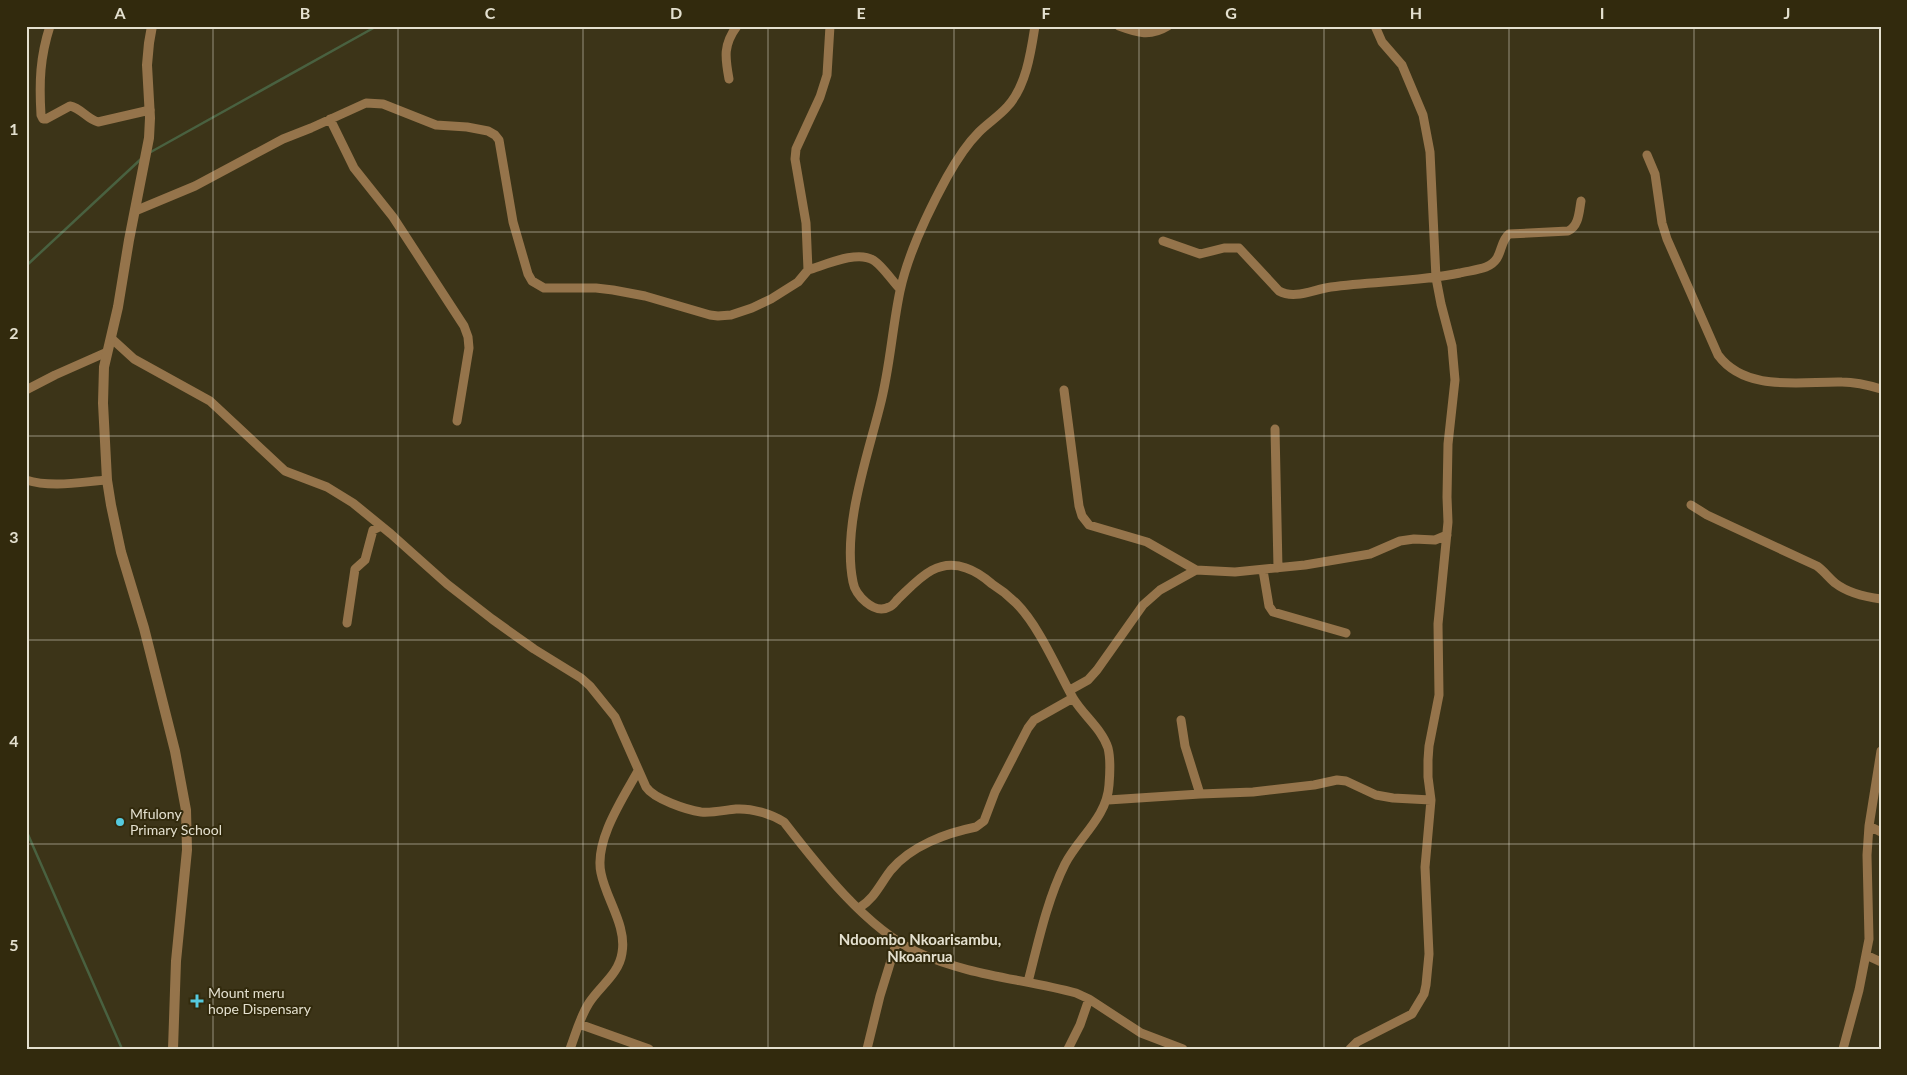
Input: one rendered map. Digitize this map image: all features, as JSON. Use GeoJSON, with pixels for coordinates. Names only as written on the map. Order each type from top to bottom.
{"type":"FeatureCollection","features":[{"type":"Feature","properties":{"kind":"street"},"geometry":{"type":"LineString","coordinates":[[50,26],[40,72],[41,115],[43,119],[70,106],[77,108],[92,120],[98,122],[150,110]]}},
{"type":"Feature","properties":{"kind":"street"},"geometry":{"type":"LineString","coordinates":[[152,26],[147,66],[150,110],[149,138],[107,352],[102,388],[107,480],[118,538],[144,628],[175,751],[186,810],[187,850],[176,961],[173,1049]]}},
{"type":"Feature","properties":{"kind":"street"},"geometry":{"type":"LineString","coordinates":[[730,79],[725,56],[726,48],[729,38],[737,26]]}},
{"type":"Feature","properties":{"kind":"street"},"geometry":{"type":"LineString","coordinates":[[808,270],[806,223],[795,160],[800,140],[817,104],[827,75],[830,26]]}},
{"type":"Feature","properties":{"kind":"street"},"geometry":{"type":"LineString","coordinates":[[1028,982],[1048,909],[1061,874],[1076,845],[1099,817],[1108,800],[1110,766],[1108,747],[1104,738],[1071,694],[1048,650],[1017,604],[980,575],[953,564],[936,567],[925,574],[888,608],[880,609],[864,599],[855,589],[851,562],[852,530],[860,479],[881,406],[900,289],[916,243],[953,166],[969,143],[1009,106],[1015,95],[1026,69],[1035,26]]}},
{"type":"Feature","properties":{"kind":"street"},"geometry":{"type":"LineString","coordinates":[[1119,26],[1148,34],[1156,33],[1168,26]]}},
{"type":"Feature","properties":{"kind":"street"},"geometry":{"type":"LineString","coordinates":[[1350,1049],[1357,1042],[1371,1034],[1407,1018],[1412,1014],[1424,994],[1429,954],[1425,867],[1430,800],[1428,776],[1429,746],[1439,695],[1438,624],[1448,522],[1448,444],[1455,380],[1452,346],[1440,304],[1436,278],[1430,158],[1423,115],[1399,60],[1382,42],[1375,26]]}},
{"type":"Feature","properties":{"kind":"street"},"geometry":{"type":"LineString","coordinates":[[135,212],[195,186],[283,139],[372,102],[383,104],[436,125],[481,129],[495,135],[499,140],[513,222],[528,274],[532,281],[544,288],[596,288],[613,290],[645,296],[710,316],[718,316],[742,312],[771,300],[798,282],[808,270],[856,256],[865,257],[878,264],[900,289]]}},
{"type":"Feature","properties":{"kind":"street"},"geometry":{"type":"LineString","coordinates":[[330,119],[354,168],[393,217],[464,326],[469,348],[457,421]]}},
{"type":"Feature","properties":{"kind":"street"},"geometry":{"type":"LineString","coordinates":[[1647,155],[1655,174],[1662,223],[1667,239],[1718,355],[1727,366],[1741,374],[1761,380],[1786,383],[1844,382],[1864,384],[1881,389]]}},
{"type":"Feature","properties":{"kind":"street"},"geometry":{"type":"LineString","coordinates":[[1163,241],[1200,254],[1224,248],[1239,248],[1274,286],[1284,293],[1291,295],[1328,287],[1436,278],[1488,266],[1498,257],[1509,234],[1572,229],[1577,221],[1581,201]]}},
{"type":"Feature","properties":{"kind":"street"},"geometry":{"type":"LineString","coordinates":[[111,338],[134,359],[210,400],[285,471],[332,490],[353,503],[447,584],[492,619],[590,686],[615,717],[638,771],[650,793],[701,812],[747,809],[778,818],[784,822],[823,870],[859,908],[897,941],[941,961],[1076,993],[1089,999],[1141,1033],[1183,1049]]}},
{"type":"Feature","properties":{"kind":"street"},"geometry":{"type":"LineString","coordinates":[[26,390],[107,352]]}},
{"type":"Feature","properties":{"kind":"street"},"geometry":{"type":"LineString","coordinates":[[1064,390],[1074,476],[1079,506],[1084,521],[1089,525],[1147,542],[1196,570],[1235,572],[1278,568],[1370,554],[1400,541],[1414,538],[1435,540],[1447,535]]}},
{"type":"Feature","properties":{"kind":"street"},"geometry":{"type":"LineString","coordinates":[[1275,430],[1278,568]]}},
{"type":"Feature","properties":{"kind":"street"},"geometry":{"type":"LineString","coordinates":[[26,480],[35,483],[53,484],[107,480]]}},
{"type":"Feature","properties":{"kind":"street"},"geometry":{"type":"LineString","coordinates":[[1691,505],[1817,566],[1834,582],[1848,591],[1881,599]]}},
{"type":"Feature","properties":{"kind":"street"},"geometry":{"type":"LineString","coordinates":[[347,623],[355,569],[365,560],[374,530],[381,526]]}},
{"type":"Feature","properties":{"kind":"street"},"geometry":{"type":"LineString","coordinates":[[859,908],[872,899],[898,862],[911,851],[944,836],[976,828],[981,824],[1031,724],[1088,680],[1143,605],[1160,590],[1196,570]]}},
{"type":"Feature","properties":{"kind":"street"},"geometry":{"type":"LineString","coordinates":[[1263,570],[1269,606],[1273,612],[1346,633]]}},
{"type":"Feature","properties":{"kind":"street"},"geometry":{"type":"LineString","coordinates":[[1181,720],[1185,746],[1200,794]]}},
{"type":"Feature","properties":{"kind":"street"},"geometry":{"type":"LineString","coordinates":[[1844,1049],[1866,955],[1869,921],[1867,855],[1869,826],[1881,751]]}},
{"type":"Feature","properties":{"kind":"street"},"geometry":{"type":"LineString","coordinates":[[570,1049],[588,1004],[613,974],[622,956],[621,932],[601,872],[600,857],[606,833],[638,771]]}},
{"type":"Feature","properties":{"kind":"street"},"geometry":{"type":"LineString","coordinates":[[1108,800],[1253,792],[1314,785],[1337,780],[1346,781],[1376,795],[1430,800]]}},
{"type":"Feature","properties":{"kind":"street"},"geometry":{"type":"LineString","coordinates":[[1869,826],[1881,832]]}},
{"type":"Feature","properties":{"kind":"street"},"geometry":{"type":"LineString","coordinates":[[867,1049],[880,996],[897,941]]}},
{"type":"Feature","properties":{"kind":"street"},"geometry":{"type":"LineString","coordinates":[[1866,955],[1881,962]]}},
{"type":"Feature","properties":{"kind":"street"},"geometry":{"type":"LineString","coordinates":[[1068,1049],[1080,1025],[1089,999]]}},
{"type":"Feature","properties":{"kind":"street"},"geometry":{"type":"LineString","coordinates":[[579,1024],[649,1049]]}},
{"type":"Feature","properties":{"kind":"waterway"},"geometry":{"type":"LineString","coordinates":[[149,153],[377,26]]}},
{"type":"Feature","properties":{"kind":"waterway"},"geometry":{"type":"LineString","coordinates":[[26,266],[141,159]]}},
{"type":"Feature","properties":{"kind":"waterway"},"geometry":{"type":"LineString","coordinates":[[26,830],[122,1049]]}},
{"type":"Feature","properties":{"kind":"place","name":"Mfulony Primary School"},"geometry":{"type":"Point","coordinates":[120,822]}},
{"type":"Feature","properties":{"kind":"place","name":"Mount meru hope Dispensary"},"geometry":{"type":"Point","coordinates":[197,1001]}},
{"type":"Feature","properties":{"kind":"district","name":"Ndoombo Nkoarisambu, Nkoanrua"},"geometry":{"type":"Point","coordinates":[920,948]}}]}
